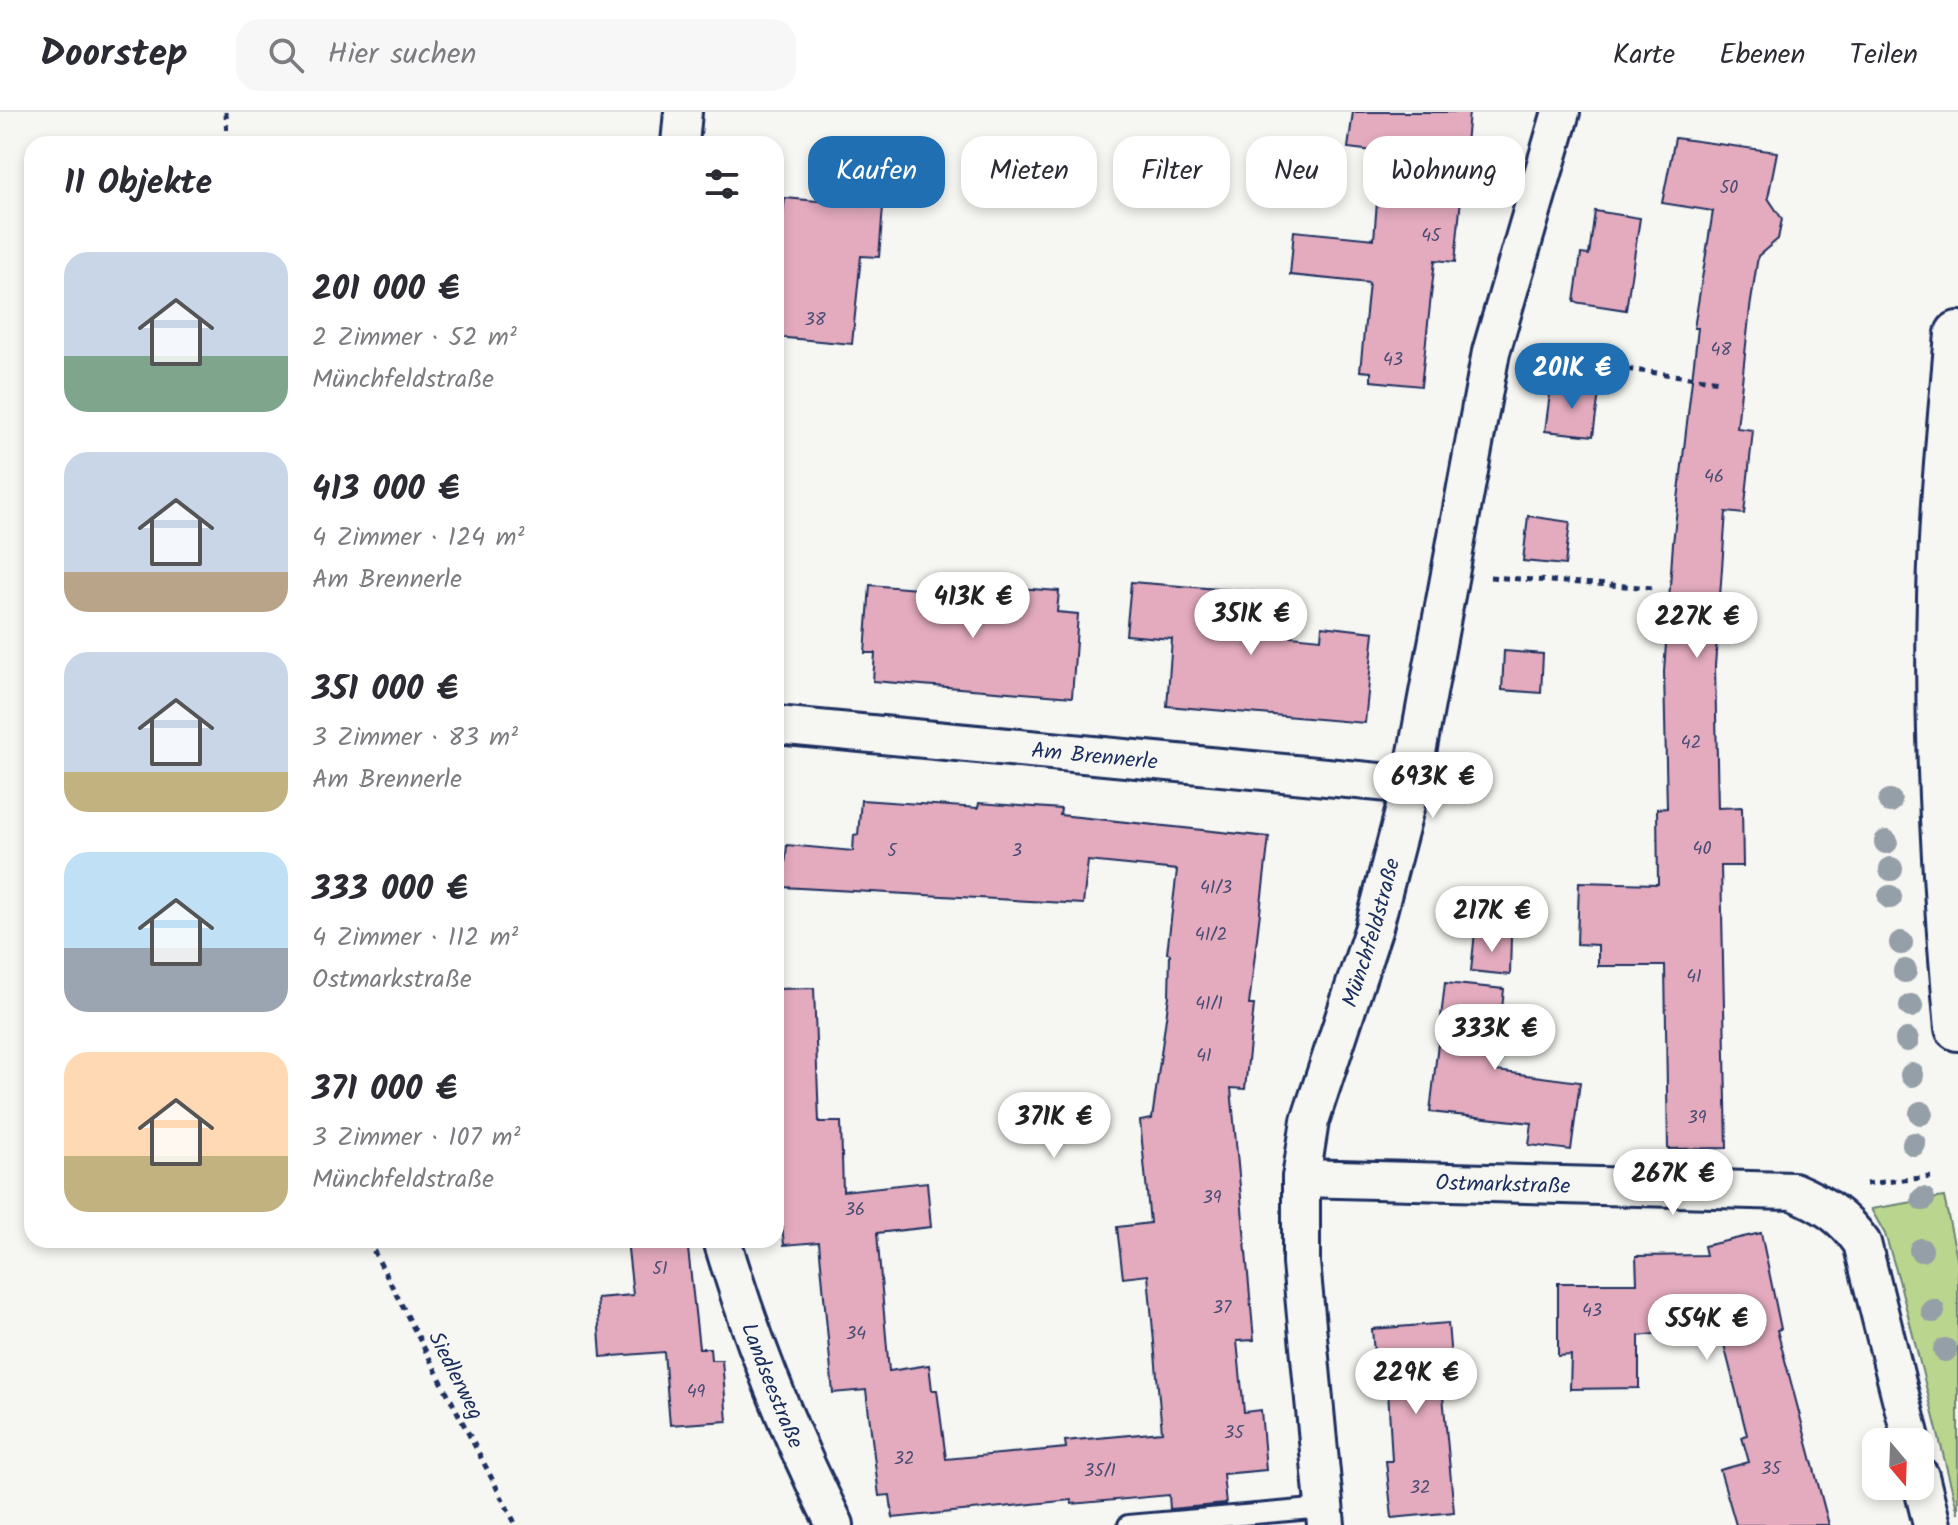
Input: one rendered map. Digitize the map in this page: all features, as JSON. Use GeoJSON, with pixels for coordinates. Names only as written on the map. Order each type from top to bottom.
{"type":"FeatureCollection","features":[{"type":"Feature","properties":{"kind":"main road"},"geometry":{"type":"LineString","coordinates":[[1958,334],[1944,507],[1941,723],[1948,922],[1958,1028]]}},
{"type":"Feature","properties":{"kind":"street"},"geometry":{"type":"LineString","coordinates":[[681,136],[683,112]]}},
{"type":"Feature","properties":{"kind":"street","name":"Münchfeldstraße"},"geometry":{"type":"LineString","coordinates":[[1325,1516],[1301,1263],[1301,1178],[1310,1121],[1374,927],[1411,785],[1491,352],[1561,112]]}},
{"type":"Feature","properties":{"kind":"street","name":"Am Brennerle"},"geometry":{"type":"LineString","coordinates":[[784,726],[1411,785]]}},
{"type":"Feature","properties":{"kind":"street","name":"Ostmarkstraße"},"geometry":{"type":"LineString","coordinates":[[1301,1178],[1793,1191],[1825,1205],[1847,1221],[1862,1243],[1908,1428]]}},
{"type":"Feature","properties":{"kind":"street","name":"Landseestraße"},"geometry":{"type":"LineString","coordinates":[[724,1248],[745,1317],[835,1525]]}},
{"type":"Feature","properties":{"kind":"street"},"geometry":{"type":"LineString","coordinates":[[1926,1500],[1932,1525]]}},
{"type":"Feature","properties":{"kind":"lane"},"geometry":{"type":"LineString","coordinates":[[1128,1525],[1325,1516]]}},
{"type":"Feature","properties":{"kind":"path"},"geometry":{"type":"LineString","coordinates":[[226,112],[227,136]]}},
{"type":"Feature","properties":{"kind":"path"},"geometry":{"type":"LineString","coordinates":[[1491,352],[1720,381]]}},
{"type":"Feature","properties":{"kind":"path"},"geometry":{"type":"LineString","coordinates":[[1449,574],[1655,588]]}},
{"type":"Feature","properties":{"kind":"path","name":"Siedlerweg"},"geometry":{"type":"LineString","coordinates":[[372,1248],[516,1525]]}},
{"type":"Feature","properties":{"kind":"green space"},"geometry":{"type":"Polygon","coordinates":[[[1944,1197],[1958,1263],[1958,1513],[1899,1280],[1885,1234],[1871,1209],[1944,1197]]]}},
{"type":"Feature","properties":{"kind":"building"},"geometry":{"type":"Polygon","coordinates":[[[1353,112],[1469,112],[1467,136],[1363,136],[1363,150],[1348,148],[1353,112]]]}},
{"type":"Feature","properties":{"kind":"building"},"geometry":{"type":"Polygon","coordinates":[[[1675,138],[1777,152],[1768,198],[1782,219],[1778,239],[1758,256],[1750,308],[1737,428],[1753,430],[1744,514],[1726,512],[1715,666],[1718,808],[1742,807],[1743,866],[1721,866],[1727,1148],[1668,1149],[1665,966],[1598,966],[1598,945],[1577,944],[1579,882],[1658,884],[1657,809],[1667,808],[1664,672],[1673,543],[1698,328],[1694,328],[1713,211],[1662,203],[1675,138]]]}},
{"type":"Feature","properties":{"kind":"building"},"geometry":{"type":"Polygon","coordinates":[[[785,198],[808,200],[808,208],[883,208],[879,257],[861,256],[852,344],[784,338],[785,198]]]}},
{"type":"Feature","properties":{"kind":"building"},"geometry":{"type":"Polygon","coordinates":[[[1376,208],[1460,208],[1455,262],[1435,260],[1421,386],[1371,381],[1371,372],[1360,371],[1369,283],[1290,275],[1294,231],[1374,239],[1376,208]]]}},
{"type":"Feature","properties":{"kind":"building"},"geometry":{"type":"Polygon","coordinates":[[[1595,211],[1640,218],[1626,310],[1574,302],[1581,254],[1589,255],[1595,211]]]}},
{"type":"Feature","properties":{"kind":"building"},"geometry":{"type":"Polygon","coordinates":[[[1551,386],[1599,393],[1593,436],[1545,431],[1551,386]]]}},
{"type":"Feature","properties":{"kind":"building"},"geometry":{"type":"Polygon","coordinates":[[[1528,516],[1570,522],[1565,565],[1523,561],[1528,516]]]}},
{"type":"Feature","properties":{"kind":"building"},"geometry":{"type":"Polygon","coordinates":[[[1131,582],[1255,592],[1252,632],[1321,639],[1322,626],[1374,632],[1365,723],[1167,706],[1172,639],[1126,635],[1131,582]]]}},
{"type":"Feature","properties":{"kind":"building"},"geometry":{"type":"Polygon","coordinates":[[[870,585],[987,595],[988,586],[1059,591],[1057,612],[1078,614],[1072,697],[873,681],[875,653],[865,653],[870,585]]]}},
{"type":"Feature","properties":{"kind":"building"},"geometry":{"type":"Polygon","coordinates":[[[1504,651],[1543,654],[1541,693],[1502,690],[1504,651]]]}},
{"type":"Feature","properties":{"kind":"building"},"geometry":{"type":"Polygon","coordinates":[[[861,800],[978,808],[979,803],[1061,809],[1060,815],[1269,837],[1249,1005],[1254,1005],[1245,1089],[1231,1088],[1254,1340],[1237,1341],[1244,1412],[1261,1410],[1266,1470],[1223,1474],[1226,1504],[1170,1509],[1169,1495],[1072,1504],[1071,1500],[893,1518],[890,1495],[879,1496],[866,1390],[833,1393],[819,1242],[784,1245],[784,989],[814,988],[819,1122],[841,1122],[843,1191],[927,1182],[931,1227],[877,1233],[889,1371],[929,1365],[932,1390],[937,1390],[946,1459],[1066,1448],[1065,1441],[1162,1432],[1148,1275],[1123,1278],[1117,1227],[1150,1223],[1140,1121],[1152,1119],[1169,996],[1170,954],[1167,953],[1177,870],[1088,861],[1083,904],[784,887],[787,845],[853,851],[854,835],[858,835],[861,800]]]}},
{"type":"Feature","properties":{"kind":"building"},"geometry":{"type":"Polygon","coordinates":[[[1475,932],[1511,936],[1510,975],[1471,971],[1475,932]]]}},
{"type":"Feature","properties":{"kind":"building"},"geometry":{"type":"Polygon","coordinates":[[[1445,983],[1504,989],[1496,1071],[1580,1082],[1571,1150],[1529,1145],[1532,1123],[1430,1112],[1445,983]]]}},
{"type":"Feature","properties":{"kind":"building"},"geometry":{"type":"Polygon","coordinates":[[[1761,1233],[1781,1329],[1777,1330],[1829,1525],[1736,1525],[1720,1470],[1749,1462],[1742,1437],[1747,1435],[1719,1325],[1639,1336],[1639,1388],[1570,1389],[1571,1355],[1558,1356],[1558,1283],[1637,1283],[1636,1256],[1706,1255],[1704,1246],[1761,1233]]]}},
{"type":"Feature","properties":{"kind":"building"},"geometry":{"type":"Polygon","coordinates":[[[628,1248],[688,1248],[699,1348],[710,1348],[711,1360],[722,1360],[727,1421],[670,1425],[664,1352],[601,1357],[597,1298],[633,1295],[628,1248]]]}},
{"type":"Feature","properties":{"kind":"building"},"geometry":{"type":"Polygon","coordinates":[[[1448,1323],[1453,1384],[1442,1385],[1454,1512],[1392,1518],[1386,1461],[1392,1461],[1388,1390],[1377,1391],[1372,1329],[1448,1323]]]}}]}
